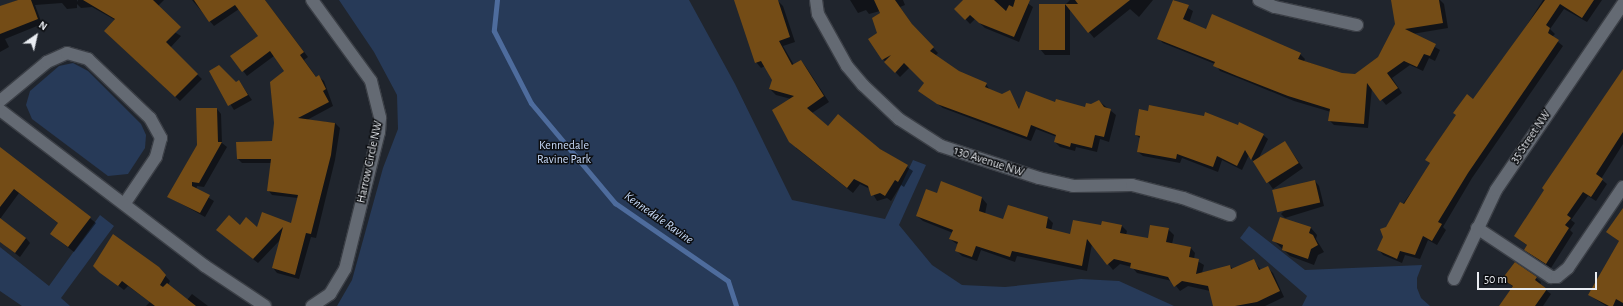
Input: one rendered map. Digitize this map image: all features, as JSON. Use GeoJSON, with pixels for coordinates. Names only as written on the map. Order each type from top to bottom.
{"type":"FeatureCollection","features":[{"type":"Feature","properties":{"kind":"street","name":"Harrow Circle NW"},"geometry":{"type":"LineString","coordinates":[[312,0],[371,81],[380,118],[379,132],[345,269],[330,294],[312,306]]}},
{"type":"Feature","properties":{"kind":"street","name":"130 Avenue NW"},"geometry":{"type":"LineString","coordinates":[[816,0],[822,20],[847,66],[863,85],[899,119],[941,146],[1046,180],[1073,186],[1132,185],[1183,198],[1230,215]]}},
{"type":"Feature","properties":{"kind":"street"},"geometry":{"type":"LineString","coordinates":[[1259,0],[1275,8],[1356,25]]}},
{"type":"Feature","properties":{"kind":"street","name":"35 Street NW"},"geometry":{"type":"LineString","coordinates":[[1454,279],[1477,228],[1508,171],[1623,4]]}},
{"type":"Feature","properties":{"kind":"street"},"geometry":{"type":"LineString","coordinates":[[0,101],[47,62],[67,53],[88,59],[150,118],[161,138],[156,157],[125,203]]}},
{"type":"Feature","properties":{"kind":"street"},"geometry":{"type":"LineString","coordinates":[[0,110],[125,203],[205,266],[266,306]]}},
{"type":"Feature","properties":{"kind":"street"},"geometry":{"type":"LineString","coordinates":[[1477,228],[1551,277],[1557,277],[1568,268],[1623,187]]}},
{"type":"Feature","properties":{"kind":"green space","name":"Kennedale Ravine Park"},"geometry":{"type":"Polygon","coordinates":[[[339,0],[689,0],[735,84],[792,200],[885,219],[913,160],[926,165],[899,225],[932,265],[962,285],[1005,287],[1081,279],[1119,281],[1174,306],[337,306],[352,280],[383,168],[398,129],[397,95],[374,52],[339,0]]]}},
{"type":"Feature","properties":{"kind":"green space"},"geometry":{"type":"Polygon","coordinates":[[[73,63],[88,71],[141,124],[146,135],[145,148],[128,174],[108,176],[32,119],[26,105],[30,91],[59,66],[73,63]]]}},
{"type":"Feature","properties":{"kind":"green space"},"geometry":{"type":"Polygon","coordinates":[[[100,215],[114,226],[61,298],[70,306],[22,306],[0,291],[0,247],[49,286],[100,215]]]}},
{"type":"Feature","properties":{"kind":"green space"},"geometry":{"type":"Polygon","coordinates":[[[1249,226],[1305,270],[1422,265],[1417,278],[1417,288],[1421,298],[1430,306],[1302,306],[1307,296],[1240,238],[1249,226]]]}},
{"type":"Feature","properties":{"kind":"building"},"geometry":{"type":"Polygon","coordinates":[[[18,0],[31,0],[38,19],[0,34],[0,6],[18,0]]]}},
{"type":"Feature","properties":{"kind":"building"},"geometry":{"type":"Polygon","coordinates":[[[83,0],[153,0],[181,27],[166,42],[198,74],[175,97],[104,31],[115,19],[83,0]]]}},
{"type":"Feature","properties":{"kind":"building"},"geometry":{"type":"Polygon","coordinates":[[[194,0],[265,0],[304,52],[300,55],[316,77],[319,75],[326,89],[323,91],[329,102],[298,118],[335,123],[331,155],[311,234],[306,233],[295,275],[272,268],[283,227],[253,259],[216,230],[229,215],[240,225],[246,217],[257,227],[262,212],[291,223],[298,195],[267,191],[271,159],[237,159],[236,142],[272,141],[274,123],[270,82],[284,71],[270,51],[242,72],[230,56],[258,36],[235,5],[209,22],[194,0]]]}},
{"type":"Feature","properties":{"kind":"building"},"geometry":{"type":"Polygon","coordinates":[[[734,0],[778,0],[790,37],[779,41],[792,65],[801,60],[824,96],[807,108],[828,126],[838,114],[880,149],[908,165],[898,182],[895,180],[885,196],[880,193],[871,196],[868,186],[854,179],[847,188],[789,142],[772,110],[794,96],[769,89],[772,80],[761,61],[755,63],[734,0]]]}},
{"type":"Feature","properties":{"kind":"building"},"geometry":{"type":"Polygon","coordinates":[[[874,0],[895,0],[912,24],[934,47],[930,51],[959,71],[987,83],[985,87],[1002,94],[1010,90],[1019,109],[1026,91],[1055,102],[1056,99],[1085,107],[1086,103],[1091,104],[1099,100],[1104,107],[1111,109],[1104,137],[1095,135],[1092,148],[1071,143],[1070,147],[1054,142],[1056,135],[1031,125],[1027,137],[937,104],[918,91],[924,83],[904,63],[895,73],[884,62],[891,55],[882,60],[868,39],[877,33],[872,18],[880,13],[874,0]]]}},
{"type":"Feature","properties":{"kind":"building"},"geometry":{"type":"Polygon","coordinates":[[[963,0],[994,0],[1006,11],[1009,5],[1013,7],[1015,0],[1030,0],[1014,37],[979,23],[970,15],[965,20],[954,9],[963,0]]]}},
{"type":"Feature","properties":{"kind":"building"},"geometry":{"type":"Polygon","coordinates":[[[1075,0],[1130,0],[1088,33],[1065,4],[1078,4],[1075,0]]]}},
{"type":"Feature","properties":{"kind":"building"},"geometry":{"type":"Polygon","coordinates":[[[1173,0],[1189,5],[1183,19],[1206,29],[1212,14],[1301,53],[1298,59],[1342,73],[1355,74],[1378,57],[1395,24],[1391,0],[1439,0],[1443,23],[1405,29],[1436,44],[1430,56],[1424,54],[1417,67],[1404,61],[1387,73],[1398,88],[1380,101],[1367,83],[1364,124],[1328,121],[1330,109],[1288,96],[1237,76],[1213,66],[1215,62],[1157,39],[1173,0]]]}},
{"type":"Feature","properties":{"kind":"building"},"geometry":{"type":"Polygon","coordinates":[[[1545,0],[1594,0],[1582,18],[1560,4],[1546,25],[1550,28],[1548,33],[1559,40],[1468,173],[1438,222],[1442,224],[1432,241],[1423,236],[1415,255],[1400,251],[1397,259],[1377,250],[1383,237],[1380,229],[1386,227],[1400,202],[1404,204],[1430,163],[1425,160],[1456,115],[1453,113],[1467,94],[1473,99],[1545,0]]]}},
{"type":"Feature","properties":{"kind":"building"},"geometry":{"type":"Polygon","coordinates":[[[1039,4],[1065,4],[1065,50],[1039,50],[1039,4]]]}},
{"type":"Feature","properties":{"kind":"building"},"geometry":{"type":"Polygon","coordinates":[[[219,65],[236,82],[239,80],[248,95],[228,106],[209,71],[219,65]]]}},
{"type":"Feature","properties":{"kind":"building"},"geometry":{"type":"Polygon","coordinates":[[[1623,69],[1623,132],[1596,174],[1603,179],[1591,197],[1583,192],[1567,215],[1571,218],[1565,225],[1569,228],[1546,264],[1524,250],[1527,245],[1514,236],[1544,190],[1542,188],[1623,69]]]}},
{"type":"Feature","properties":{"kind":"building"},"geometry":{"type":"Polygon","coordinates":[[[1149,105],[1204,116],[1205,112],[1238,125],[1239,122],[1264,134],[1251,160],[1245,150],[1237,166],[1217,156],[1213,167],[1177,154],[1176,159],[1137,152],[1140,136],[1135,135],[1139,109],[1148,111],[1149,105]]]}},
{"type":"Feature","properties":{"kind":"building"},"geometry":{"type":"Polygon","coordinates":[[[196,108],[217,108],[218,142],[222,142],[199,183],[192,182],[192,186],[210,195],[200,213],[167,197],[197,145],[196,108]]]}},
{"type":"Feature","properties":{"kind":"building"},"geometry":{"type":"Polygon","coordinates":[[[1285,141],[1299,163],[1267,183],[1253,161],[1285,141]]]}},
{"type":"Feature","properties":{"kind":"building"},"geometry":{"type":"Polygon","coordinates":[[[0,147],[91,217],[68,247],[50,234],[58,223],[14,189],[0,207],[0,147]]]}},
{"type":"Feature","properties":{"kind":"building"},"geometry":{"type":"Polygon","coordinates":[[[1315,180],[1320,202],[1277,212],[1272,190],[1315,180]]]}},
{"type":"Feature","properties":{"kind":"building"},"geometry":{"type":"Polygon","coordinates":[[[941,181],[982,197],[979,211],[1003,219],[1008,205],[1048,217],[1046,228],[1070,234],[1073,220],[1101,225],[1102,221],[1122,225],[1120,233],[1148,238],[1150,225],[1169,228],[1166,242],[1191,247],[1189,257],[1199,259],[1196,274],[1230,265],[1231,269],[1254,259],[1259,270],[1268,266],[1280,291],[1257,302],[1235,306],[1213,306],[1208,286],[1182,281],[1174,287],[1168,277],[1130,268],[1131,263],[1114,259],[1107,265],[1087,239],[1082,266],[1012,251],[1010,257],[976,246],[972,257],[955,251],[958,242],[949,239],[953,230],[916,216],[926,189],[937,193],[941,181]]]}},
{"type":"Feature","properties":{"kind":"building"},"geometry":{"type":"Polygon","coordinates":[[[1623,208],[1623,303],[1616,299],[1613,306],[1609,306],[1588,295],[1619,241],[1606,232],[1623,208]]]}},
{"type":"Feature","properties":{"kind":"building"},"geometry":{"type":"Polygon","coordinates":[[[1280,217],[1311,227],[1309,233],[1313,235],[1318,245],[1311,249],[1308,259],[1282,250],[1283,245],[1272,241],[1280,217]]]}},
{"type":"Feature","properties":{"kind":"building"},"geometry":{"type":"Polygon","coordinates":[[[0,218],[26,238],[15,253],[0,242],[0,218]]]}},
{"type":"Feature","properties":{"kind":"building"},"geometry":{"type":"Polygon","coordinates":[[[113,234],[159,267],[166,275],[160,285],[163,287],[167,283],[196,306],[155,306],[122,281],[118,286],[100,273],[93,266],[113,234]]]}},
{"type":"Feature","properties":{"kind":"building"},"geometry":{"type":"Polygon","coordinates":[[[1515,262],[1537,277],[1535,280],[1547,289],[1535,306],[1499,306],[1513,286],[1502,279],[1515,262]]]}},
{"type":"Feature","properties":{"kind":"waterway","name":"Kennedale Ravine"},"geometry":{"type":"LineString","coordinates":[[497,0],[494,31],[531,103],[615,203],[728,281],[736,306]]}}]}
